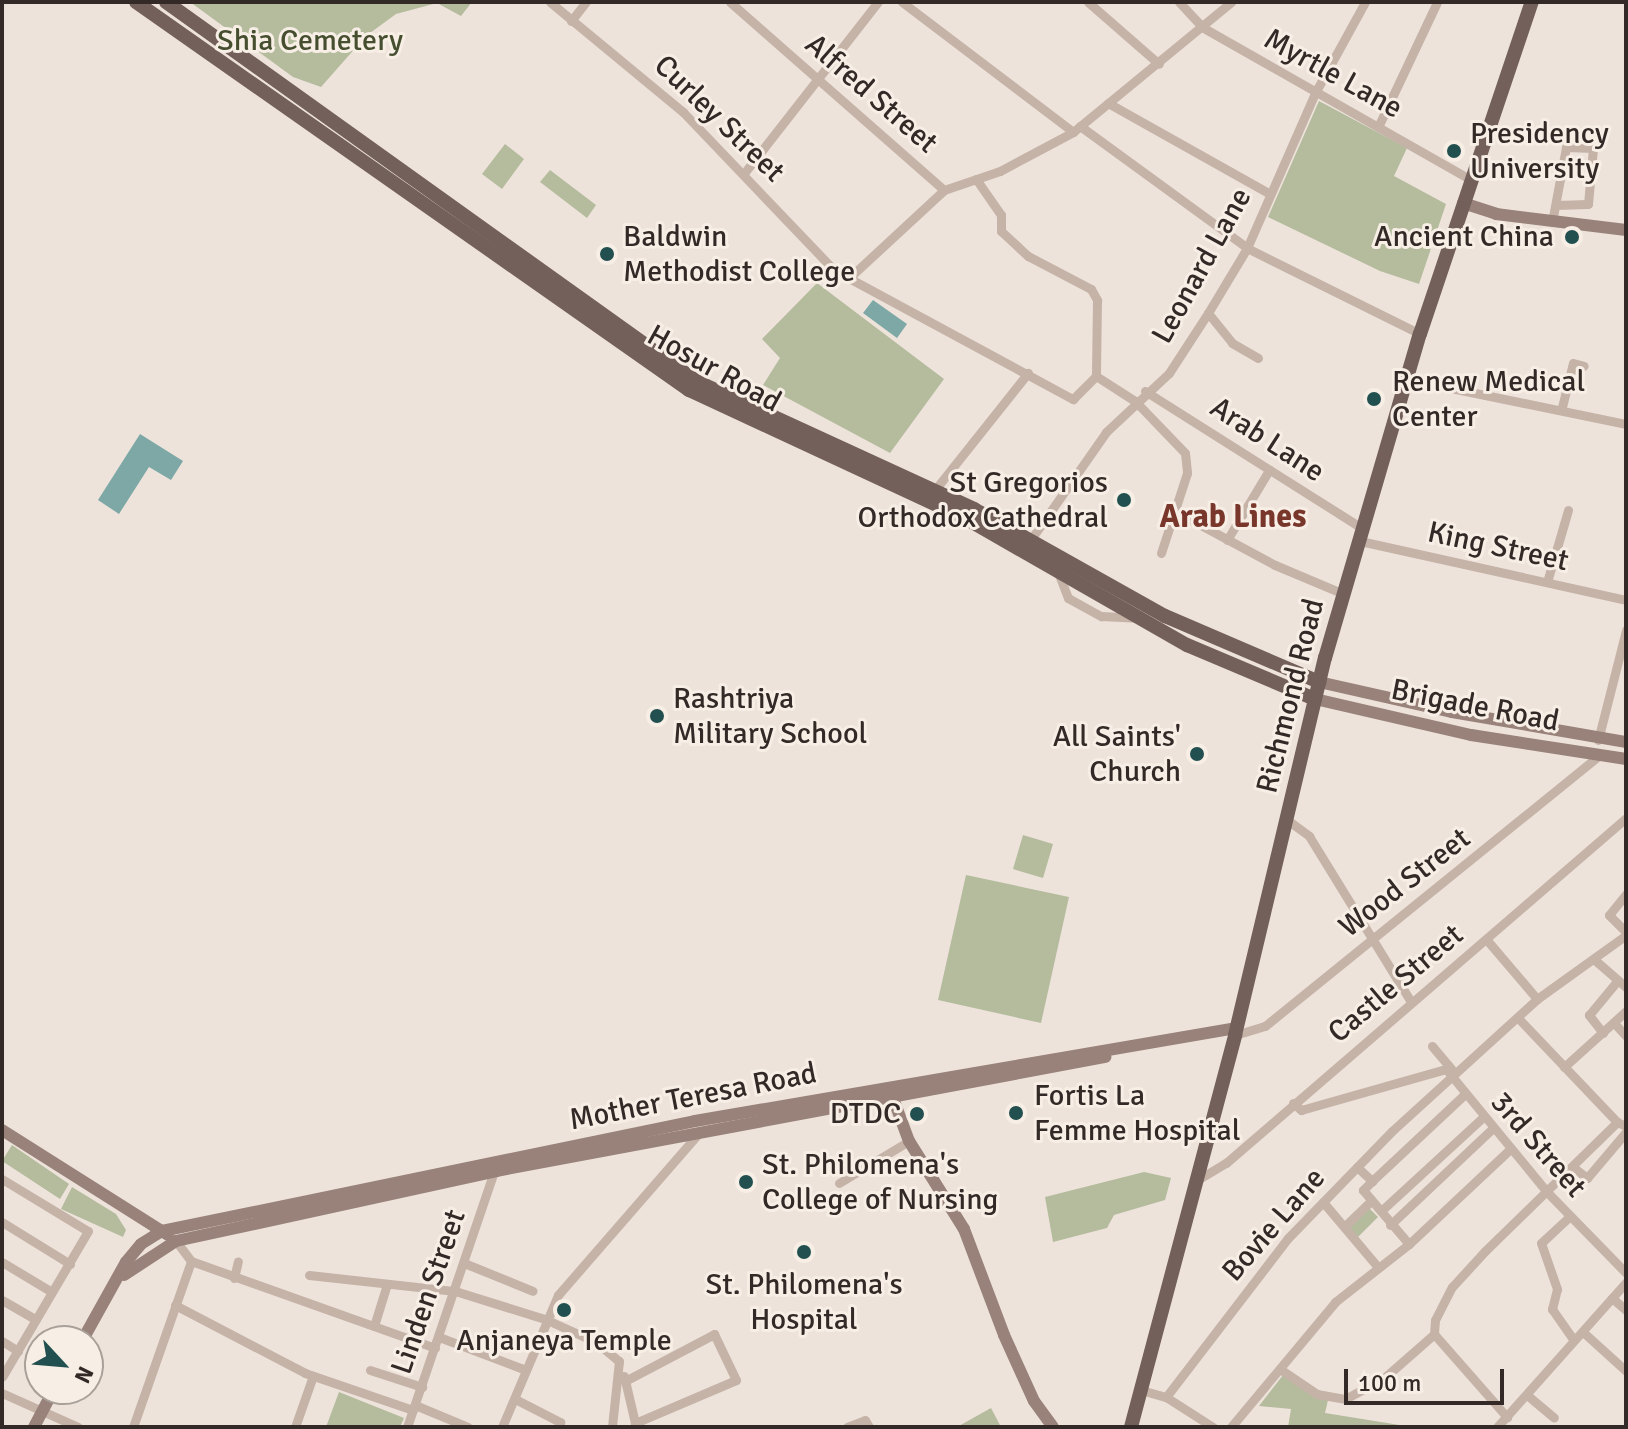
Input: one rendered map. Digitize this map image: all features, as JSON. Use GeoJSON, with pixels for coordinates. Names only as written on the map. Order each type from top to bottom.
{"type":"FeatureCollection","features":[{"type":"Feature","properties":{"kind":"main road","name":"Hosur Road"},"geometry":{"type":"LineString","coordinates":[[136,2],[689,390],[1027,544],[1056,568],[1136,618],[1240,671],[1315,699]]}},
{"type":"Feature","properties":{"kind":"main road","name":"Hosur Road"},"geometry":{"type":"LineString","coordinates":[[166,2],[696,381],[756,413],[934,491],[1165,616],[1287,672],[1319,682]]}},
{"type":"Feature","properties":{"kind":"main road","name":"Richmond Road"},"geometry":{"type":"LineString","coordinates":[[1135,1422],[1194,1182],[1236,1032],[1325,658],[1420,334],[1532,2]]}},
{"type":"Feature","properties":{"kind":"main road"},"geometry":{"type":"LineString","coordinates":[[1287,672],[1325,658]]}},
{"type":"Feature","properties":{"kind":"street","name":"Curley Street"},"geometry":{"type":"LineString","coordinates":[[550,2],[683,112],[745,172],[834,270],[1073,399],[1096,376]]}},
{"type":"Feature","properties":{"kind":"street"},"geometry":{"type":"LineString","coordinates":[[571,21],[586,2]]}},
{"type":"Feature","properties":{"kind":"street","name":"Alfred Street"},"geometry":{"type":"LineString","coordinates":[[730,2],[944,190]]}},
{"type":"Feature","properties":{"kind":"street"},"geometry":{"type":"LineString","coordinates":[[745,172],[878,2]]}},
{"type":"Feature","properties":{"kind":"street"},"geometry":{"type":"LineString","coordinates":[[902,2],[1247,248],[1420,334]]}},
{"type":"Feature","properties":{"kind":"street"},"geometry":{"type":"LineString","coordinates":[[1088,2],[1159,64]]}},
{"type":"Feature","properties":{"kind":"street","name":"Myrtle Lane"},"geometry":{"type":"LineString","coordinates":[[1179,2],[1202,27],[1471,180]]}},
{"type":"Feature","properties":{"kind":"street"},"geometry":{"type":"LineString","coordinates":[[849,278],[944,190],[976,179],[1076,129],[1231,2]]}},
{"type":"Feature","properties":{"kind":"street","name":"Leonard Lane"},"geometry":{"type":"LineString","coordinates":[[1027,544],[1106,432],[1145,391],[1169,373],[1208,313],[1247,248],[1315,93],[1365,2]]}},
{"type":"Feature","properties":{"kind":"street"},"geometry":{"type":"LineString","coordinates":[[1378,127],[1437,2]]}},
{"type":"Feature","properties":{"kind":"street"},"geometry":{"type":"LineString","coordinates":[[1108,103],[1270,194]]}},
{"type":"Feature","properties":{"kind":"street"},"geometry":{"type":"LineString","coordinates":[[1552,222],[1566,147],[1593,148],[1588,204],[1556,205]]}},
{"type":"Feature","properties":{"kind":"street"},"geometry":{"type":"LineString","coordinates":[[976,179],[1001,215],[1001,231],[1028,256],[1091,289],[1097,300],[1096,376],[1135,401],[1188,461],[1171,509],[1161,553]]}},
{"type":"Feature","properties":{"kind":"street"},"geometry":{"type":"LineString","coordinates":[[1463,203],[1496,214],[1626,230]]}},
{"type":"Feature","properties":{"kind":"street"},"geometry":{"type":"LineString","coordinates":[[1208,313],[1228,339],[1258,358]]}},
{"type":"Feature","properties":{"kind":"street"},"geometry":{"type":"LineString","coordinates":[[1562,407],[1573,363],[1584,366]]}},
{"type":"Feature","properties":{"kind":"street"},"geometry":{"type":"LineString","coordinates":[[934,491],[1028,373]]}},
{"type":"Feature","properties":{"kind":"street"},"geometry":{"type":"LineString","coordinates":[[1407,379],[1562,407],[1626,424]]}},
{"type":"Feature","properties":{"kind":"street","name":"Arab Lane"},"geometry":{"type":"LineString","coordinates":[[1145,391],[1269,470],[1362,535]]}},
{"type":"Feature","properties":{"kind":"street"},"geometry":{"type":"LineString","coordinates":[[1151,419],[1164,403]]}},
{"type":"Feature","properties":{"kind":"street"},"geometry":{"type":"LineString","coordinates":[[1227,540],[1269,470]]}},
{"type":"Feature","properties":{"kind":"street"},"geometry":{"type":"LineString","coordinates":[[1171,509],[1227,540],[1344,594]]}},
{"type":"Feature","properties":{"kind":"street"},"geometry":{"type":"LineString","coordinates":[[1547,582],[1568,510]]}},
{"type":"Feature","properties":{"kind":"street","name":"King Street"},"geometry":{"type":"LineString","coordinates":[[1362,535],[1626,600]]}},
{"type":"Feature","properties":{"kind":"street"},"geometry":{"type":"LineString","coordinates":[[1056,568],[1068,598],[1101,616],[1136,618]]}},
{"type":"Feature","properties":{"kind":"street"},"geometry":{"type":"LineString","coordinates":[[1598,740],[1626,630]]}},
{"type":"Feature","properties":{"kind":"street","name":"Brigade Road"},"geometry":{"type":"LineString","coordinates":[[1319,682],[1598,740],[1626,742]]}},
{"type":"Feature","properties":{"kind":"street","name":"Brigade Road"},"geometry":{"type":"LineString","coordinates":[[1315,699],[1471,735],[1626,759]]}},
{"type":"Feature","properties":{"kind":"street","name":"Wood Street"},"geometry":{"type":"LineString","coordinates":[[1236,1032],[1265,1026],[1598,756]]}},
{"type":"Feature","properties":{"kind":"street","name":"Castle Street"},"geometry":{"type":"LineString","coordinates":[[1194,1182],[1226,1163],[1626,818]]}},
{"type":"Feature","properties":{"kind":"street"},"geometry":{"type":"LineString","coordinates":[[1286,819],[1309,836],[1411,1002]]}},
{"type":"Feature","properties":{"kind":"street"},"geometry":{"type":"LineString","coordinates":[[1616,827],[1626,836]]}},
{"type":"Feature","properties":{"kind":"street"},"geometry":{"type":"LineString","coordinates":[[1626,894],[1609,915],[1626,934]]}},
{"type":"Feature","properties":{"kind":"street","name":"Bovie Lane"},"geometry":{"type":"LineString","coordinates":[[1166,1397],[1288,1238],[1449,1074],[1462,1069],[1537,999],[1586,960],[1596,961],[1626,934]]}},
{"type":"Feature","properties":{"kind":"street"},"geometry":{"type":"LineString","coordinates":[[1486,939],[1537,999]]}},
{"type":"Feature","properties":{"kind":"street"},"geometry":{"type":"LineString","coordinates":[[1596,961],[1622,984],[1589,1015],[1603,1033]]}},
{"type":"Feature","properties":{"kind":"street"},"geometry":{"type":"LineString","coordinates":[[1564,1067],[1626,1011]]}},
{"type":"Feature","properties":{"kind":"street"},"geometry":{"type":"LineString","coordinates":[[1280,1369],[1317,1394],[1345,1399],[1384,1378],[1434,1334],[1435,1320],[1452,1287],[1547,1192],[1621,1124],[1519,1019]]}},
{"type":"Feature","properties":{"kind":"street"},"geometry":{"type":"LineString","coordinates":[[1614,1023],[1626,1036]]}},
{"type":"Feature","properties":{"kind":"street","name":"Mother Teresa Road"},"geometry":{"type":"LineString","coordinates":[[112,1289],[141,1244],[162,1231],[890,1091],[1236,1032]]}},
{"type":"Feature","properties":{"kind":"street","name":"3rd Street"},"geometry":{"type":"LineString","coordinates":[[1432,1046],[1482,1118],[1569,1217],[1626,1273]]}},
{"type":"Feature","properties":{"kind":"street"},"geometry":{"type":"LineString","coordinates":[[1293,1103],[1301,1110],[1449,1074]]}},
{"type":"Feature","properties":{"kind":"street"},"geometry":{"type":"LineString","coordinates":[[890,1091],[909,1141],[964,1229],[1004,1335],[1034,1401],[1053,1427]]}},
{"type":"Feature","properties":{"kind":"street","name":"Mother Teresa Road"},"geometry":{"type":"LineString","coordinates":[[112,1289],[131,1267],[176,1241],[495,1167],[698,1134],[890,1091]]}},
{"type":"Feature","properties":{"kind":"street"},"geometry":{"type":"LineString","coordinates":[[1409,1244],[1363,1190],[1464,1095]]}},
{"type":"Feature","properties":{"kind":"street"},"geometry":{"type":"LineString","coordinates":[[1381,1211],[1482,1118]]}},
{"type":"Feature","properties":{"kind":"street"},"geometry":{"type":"LineString","coordinates":[[1390,1225],[1492,1129]]}},
{"type":"Feature","properties":{"kind":"street"},"geometry":{"type":"LineString","coordinates":[[2,1130],[162,1231],[176,1241],[191,1261],[435,1348]]}},
{"type":"Feature","properties":{"kind":"street"},"geometry":{"type":"LineString","coordinates":[[1573,1167],[1587,1178],[1626,1132]]}},
{"type":"Feature","properties":{"kind":"street"},"geometry":{"type":"LineString","coordinates":[[502,1427],[545,1319],[583,1261],[698,1134]]}},
{"type":"Feature","properties":{"kind":"street"},"geometry":{"type":"LineString","coordinates":[[839,1183],[909,1141]]}},
{"type":"Feature","properties":{"kind":"street"},"geometry":{"type":"LineString","coordinates":[[1231,1427],[1335,1302],[1376,1265],[1409,1244],[1510,1149]]}},
{"type":"Feature","properties":{"kind":"street","name":"Linden Street"},"geometry":{"type":"LineString","coordinates":[[407,1427],[495,1167]]}},
{"type":"Feature","properties":{"kind":"street"},"geometry":{"type":"LineString","coordinates":[[1357,1167],[1372,1181]]}},
{"type":"Feature","properties":{"kind":"street"},"geometry":{"type":"LineString","coordinates":[[2,1179],[88,1231],[2,1377]]}},
{"type":"Feature","properties":{"kind":"street"},"geometry":{"type":"LineString","coordinates":[[1345,1226],[1372,1200]]}},
{"type":"Feature","properties":{"kind":"street"},"geometry":{"type":"LineString","coordinates":[[1323,1202],[1376,1265]]}},
{"type":"Feature","properties":{"kind":"street"},"geometry":{"type":"LineString","coordinates":[[1569,1217],[1541,1243],[1557,1289],[1552,1309],[1573,1339]]}},
{"type":"Feature","properties":{"kind":"street"},"geometry":{"type":"LineString","coordinates":[[2,1222],[70,1264]]}},
{"type":"Feature","properties":{"kind":"street"},"geometry":{"type":"LineString","coordinates":[[133,1427],[191,1261]]}},
{"type":"Feature","properties":{"kind":"street"},"geometry":{"type":"LineString","coordinates":[[234,1278],[238,1261]]}},
{"type":"Feature","properties":{"kind":"street"},"geometry":{"type":"LineString","coordinates":[[2,1262],[52,1292]]}},
{"type":"Feature","properties":{"kind":"street"},"geometry":{"type":"LineString","coordinates":[[464,1263],[533,1291]]}},
{"type":"Feature","properties":{"kind":"street"},"geometry":{"type":"LineString","coordinates":[[309,1275],[455,1291],[545,1319],[596,1342],[619,1361],[635,1425],[736,1380],[714,1334],[625,1381]]}},
{"type":"Feature","properties":{"kind":"street"},"geometry":{"type":"LineString","coordinates":[[1497,1427],[1626,1282]]}},
{"type":"Feature","properties":{"kind":"street"},"geometry":{"type":"LineString","coordinates":[[374,1326],[387,1284]]}},
{"type":"Feature","properties":{"kind":"street"},"geometry":{"type":"LineString","coordinates":[[91,1325],[112,1289]]}},
{"type":"Feature","properties":{"kind":"street"},"geometry":{"type":"LineString","coordinates":[[1612,1298],[1626,1310]]}},
{"type":"Feature","properties":{"kind":"street"},"geometry":{"type":"LineString","coordinates":[[2,1300],[36,1320]]}},
{"type":"Feature","properties":{"kind":"street"},"geometry":{"type":"LineString","coordinates":[[175,1305],[313,1376],[468,1427]]}},
{"type":"Feature","properties":{"kind":"street"},"geometry":{"type":"LineString","coordinates":[[1583,1332],[1626,1371]]}},
{"type":"Feature","properties":{"kind":"street"},"geometry":{"type":"LineString","coordinates":[[1434,1334],[1507,1417]]}},
{"type":"Feature","properties":{"kind":"street"},"geometry":{"type":"LineString","coordinates":[[439,1337],[526,1370]]}},
{"type":"Feature","properties":{"kind":"street"},"geometry":{"type":"LineString","coordinates":[[2,1341],[18,1351]]}},
{"type":"Feature","properties":{"kind":"street"},"geometry":{"type":"LineString","coordinates":[[612,1427],[619,1361]]}},
{"type":"Feature","properties":{"kind":"street"},"geometry":{"type":"LineString","coordinates":[[370,1370],[422,1387]]}},
{"type":"Feature","properties":{"kind":"street"},"geometry":{"type":"LineString","coordinates":[[295,1427],[313,1376]]}},
{"type":"Feature","properties":{"kind":"street"},"geometry":{"type":"LineString","coordinates":[[1141,1390],[1166,1397],[1213,1427]]}},
{"type":"Feature","properties":{"kind":"street"},"geometry":{"type":"LineString","coordinates":[[2,1393],[78,1427]]}},
{"type":"Feature","properties":{"kind":"street"},"geometry":{"type":"LineString","coordinates":[[1527,1395],[1554,1418]]}},
{"type":"Feature","properties":{"kind":"street"},"geometry":{"type":"LineString","coordinates":[[515,1399],[560,1422],[558,1427]]}},
{"type":"Feature","properties":{"kind":"street"},"geometry":{"type":"LineString","coordinates":[[34,1427],[45,1405]]}},
{"type":"Feature","properties":{"kind":"street"},"geometry":{"type":"LineString","coordinates":[[847,1427],[865,1420],[869,1427]]}},
{"type":"Feature","properties":{"kind":"green space","name":"Shia Cemetery"},"geometry":{"type":"Polygon","coordinates":[[[190,2],[472,2],[461,16],[437,3],[396,14],[366,36],[321,87],[293,77],[190,2]]]}},
{"type":"Feature","properties":{"kind":"green space"},"geometry":{"type":"Polygon","coordinates":[[[1319,101],[1407,148],[1394,176],[1446,204],[1419,284],[1380,271],[1268,217],[1319,101]]]}},
{"type":"Feature","properties":{"kind":"green space"},"geometry":{"type":"Polygon","coordinates":[[[505,144],[524,159],[502,189],[482,174],[505,144]]]}},
{"type":"Feature","properties":{"kind":"green space"},"geometry":{"type":"Polygon","coordinates":[[[550,170],[596,205],[587,218],[540,182],[550,170]]]}},
{"type":"Feature","properties":{"kind":"green space"},"geometry":{"type":"Polygon","coordinates":[[[817,283],[944,379],[890,453],[763,385],[780,358],[762,339],[817,283]]]}},
{"type":"Feature","properties":{"kind":"green space"},"geometry":{"type":"Polygon","coordinates":[[[1023,835],[1053,844],[1043,878],[1013,869],[1023,835]]]}},
{"type":"Feature","properties":{"kind":"green space"},"geometry":{"type":"Polygon","coordinates":[[[966,875],[1069,897],[1041,1023],[938,1000],[966,875]]]}},
{"type":"Feature","properties":{"kind":"green space"},"geometry":{"type":"Polygon","coordinates":[[[12,1145],[69,1184],[60,1199],[2,1161],[12,1145]]]}},
{"type":"Feature","properties":{"kind":"green space"},"geometry":{"type":"Polygon","coordinates":[[[1144,1172],[1171,1178],[1165,1200],[1114,1215],[1107,1228],[1053,1242],[1045,1197],[1144,1172]]]}},
{"type":"Feature","properties":{"kind":"green space"},"geometry":{"type":"Polygon","coordinates":[[[72,1187],[116,1214],[126,1230],[123,1237],[61,1209],[72,1187]]]}},
{"type":"Feature","properties":{"kind":"green space"},"geometry":{"type":"Polygon","coordinates":[[[1366,1205],[1378,1217],[1357,1238],[1345,1226],[1366,1205]]]}},
{"type":"Feature","properties":{"kind":"green space"},"geometry":{"type":"Polygon","coordinates":[[[1287,1370],[1328,1400],[1325,1413],[1412,1427],[1288,1427],[1291,1409],[1259,1406],[1287,1370]]]}},
{"type":"Feature","properties":{"kind":"green space"},"geometry":{"type":"Polygon","coordinates":[[[339,1392],[404,1418],[400,1427],[326,1427],[339,1392]]]}},
{"type":"Feature","properties":{"kind":"green space"},"geometry":{"type":"Polygon","coordinates":[[[991,1408],[1001,1427],[957,1427],[991,1408]]]}},
{"type":"Feature","properties":{"kind":"water"},"geometry":{"type":"Polygon","coordinates":[[[873,300],[907,324],[897,338],[863,313],[873,300]]]}},
{"type":"Feature","properties":{"kind":"water"},"geometry":{"type":"Polygon","coordinates":[[[140,434],[183,461],[171,480],[149,467],[119,514],[98,500],[140,434]]]}},
{"type":"Feature","properties":{"kind":"place","name":"Presidency University"},"geometry":{"type":"Point","coordinates":[1454,151]}},
{"type":"Feature","properties":{"kind":"place","name":"Ancient China"},"geometry":{"type":"Point","coordinates":[1572,237]}},
{"type":"Feature","properties":{"kind":"place","name":"Baldwin Methodist College"},"geometry":{"type":"Point","coordinates":[607,254]}},
{"type":"Feature","properties":{"kind":"place","name":"Renew Medical Center"},"geometry":{"type":"Point","coordinates":[1374,399]}},
{"type":"Feature","properties":{"kind":"place","name":"St Gregorios Orthodox Cathedral"},"geometry":{"type":"Point","coordinates":[1124,500]}},
{"type":"Feature","properties":{"kind":"place","name":"Rashtriya Military School"},"geometry":{"type":"Point","coordinates":[657,716]}},
{"type":"Feature","properties":{"kind":"place","name":"All Saints' Church"},"geometry":{"type":"Point","coordinates":[1197,754]}},
{"type":"Feature","properties":{"kind":"place","name":"Fortis La Femme Hospital"},"geometry":{"type":"Point","coordinates":[1016,1113]}},
{"type":"Feature","properties":{"kind":"place","name":"DTDC"},"geometry":{"type":"Point","coordinates":[917,1114]}},
{"type":"Feature","properties":{"kind":"place","name":"St. Philomena's College of Nursing"},"geometry":{"type":"Point","coordinates":[746,1182]}},
{"type":"Feature","properties":{"kind":"place","name":"St. Philomena's Hospital"},"geometry":{"type":"Point","coordinates":[804,1252]}},
{"type":"Feature","properties":{"kind":"place","name":"Anjaneya Temple"},"geometry":{"type":"Point","coordinates":[564,1310]}},
{"type":"Feature","properties":{"kind":"district","name":"Arab Lines"},"geometry":{"type":"Point","coordinates":[1233,517]}}]}
